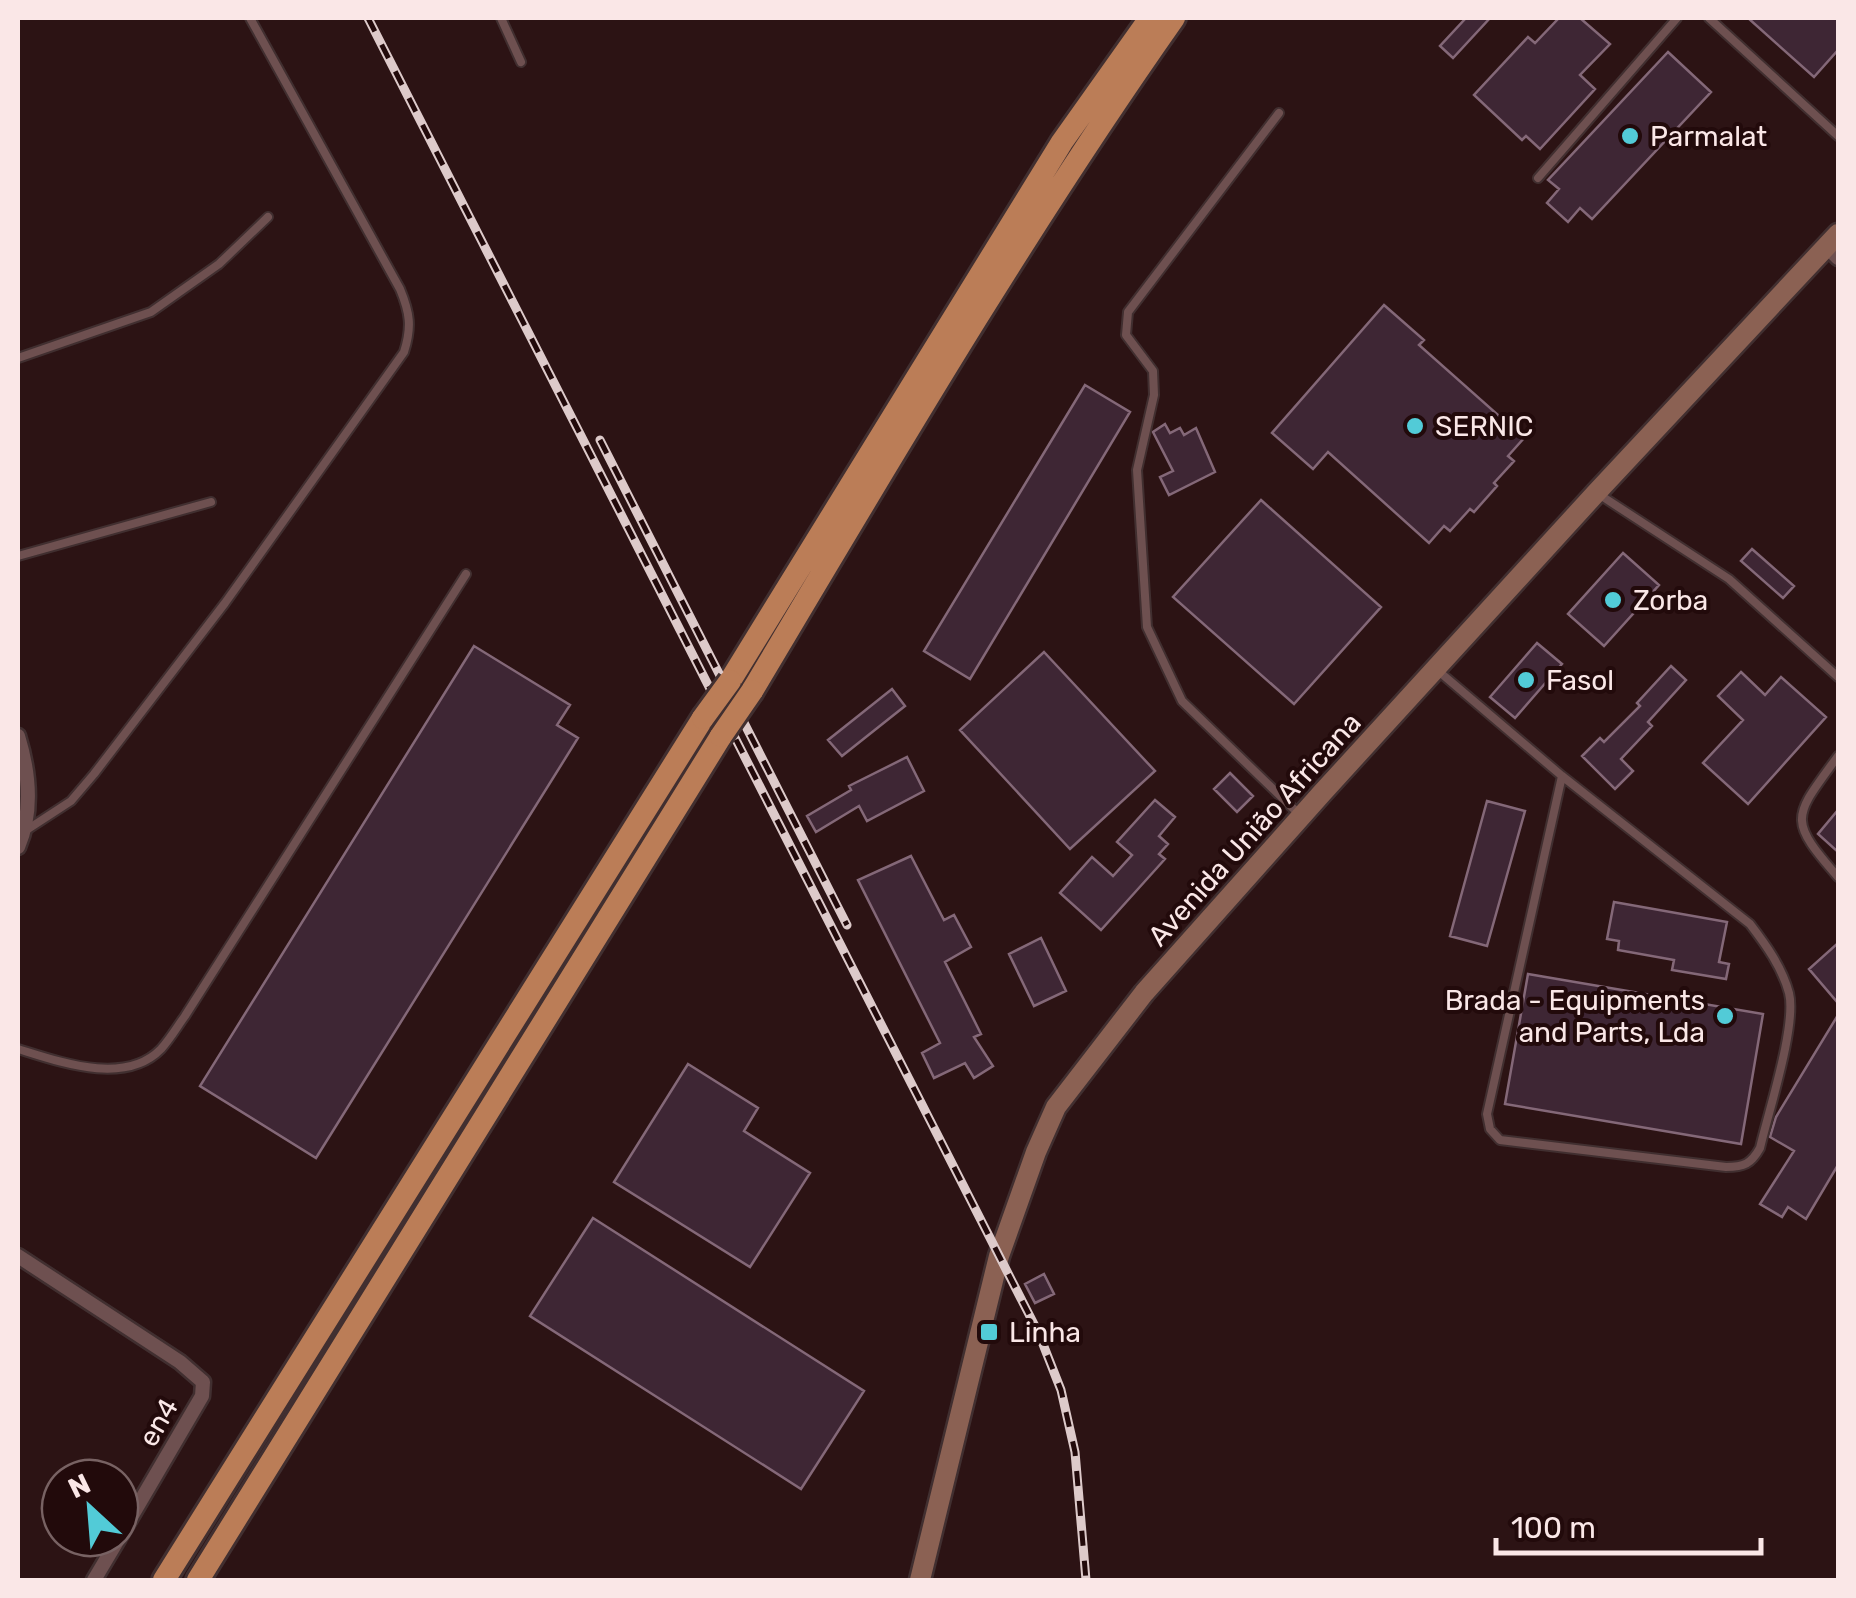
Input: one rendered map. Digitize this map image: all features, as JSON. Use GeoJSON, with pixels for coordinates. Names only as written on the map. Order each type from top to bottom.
{"type":"FeatureCollection","features":[{"type":"Feature","properties":{"kind":"highway"},"geometry":{"type":"LineString","coordinates":[[164,1580],[678,756],[730,681],[1062,142],[1150,18]]}},
{"type":"Feature","properties":{"kind":"highway"},"geometry":{"type":"LineString","coordinates":[[198,1580],[752,690],[995,286],[1098,126],[1174,18]]}},
{"type":"Feature","properties":{"kind":"main road","name":"Avenida União Africana"},"geometry":{"type":"LineString","coordinates":[[920,1580],[1000,1256],[1056,1107],[1144,993],[1301,816],[1596,492],[1835,247]]}},
{"type":"Feature","properties":{"kind":"street"},"geometry":{"type":"LineString","coordinates":[[18,736],[29,799],[25,831],[18,848]]}},
{"type":"Feature","properties":{"kind":"street","name":"en4"},"geometry":{"type":"LineString","coordinates":[[18,1256],[180,1362],[203,1382],[202,1396],[140,1503]]}},
{"type":"Feature","properties":{"kind":"street","name":"en4"},"geometry":{"type":"LineString","coordinates":[[94,1580],[107,1558]]}},
{"type":"Feature","properties":{"kind":"lane"},"geometry":{"type":"LineString","coordinates":[[25,831],[71,801],[158,691],[404,352],[411,331],[409,311],[400,289],[250,18]]}},
{"type":"Feature","properties":{"kind":"lane"},"geometry":{"type":"LineString","coordinates":[[501,18],[521,62]]}},
{"type":"Feature","properties":{"kind":"lane"},"geometry":{"type":"LineString","coordinates":[[1538,178],[1677,18]]}},
{"type":"Feature","properties":{"kind":"lane"},"geometry":{"type":"LineString","coordinates":[[1710,18],[1838,136]]}},
{"type":"Feature","properties":{"kind":"lane"},"geometry":{"type":"LineString","coordinates":[[1278,113],[1128,312],[1126,335],[1153,371],[1154,395],[1137,470],[1148,627],[1182,701],[1301,816]]}},
{"type":"Feature","properties":{"kind":"lane"},"geometry":{"type":"LineString","coordinates":[[18,358],[151,312],[219,264],[268,217]]}},
{"type":"Feature","properties":{"kind":"lane"},"geometry":{"type":"LineString","coordinates":[[1596,492],[1729,579],[1838,678]]}},
{"type":"Feature","properties":{"kind":"lane"},"geometry":{"type":"LineString","coordinates":[[18,556],[211,502]]}},
{"type":"Feature","properties":{"kind":"lane"},"geometry":{"type":"LineString","coordinates":[[18,1049],[110,1070],[138,1065],[160,1050],[466,574]]}},
{"type":"Feature","properties":{"kind":"lane"},"geometry":{"type":"LineString","coordinates":[[1436,669],[1562,776],[1750,924],[1780,970],[1790,997],[1788,1031],[1760,1148],[1743,1167],[1500,1140],[1490,1129],[1487,1114],[1562,776]]}},
{"type":"Feature","properties":{"kind":"lane"},"geometry":{"type":"LineString","coordinates":[[1838,756],[1804,804],[1800,816],[1807,842],[1838,877]]}},
{"type":"Feature","properties":{"kind":"building"},"geometry":{"type":"Polygon","coordinates":[[[1466,18],[1490,18],[1453,58],[1440,46],[1466,18]]]}},
{"type":"Feature","properties":{"kind":"building","name":"Parmalat"},"geometry":{"type":"Polygon","coordinates":[[[1559,18],[1580,18],[1610,44],[1580,75],[1595,89],[1540,149],[1526,136],[1522,140],[1474,95],[1528,37],[1535,43],[1559,18]]]}},
{"type":"Feature","properties":{"kind":"building","name":"Parmalat"},"geometry":{"type":"Polygon","coordinates":[[[1748,18],[1838,18],[1838,50],[1814,77],[1748,18]]]}},
{"type":"Feature","properties":{"kind":"building","name":"Parmalat"},"geometry":{"type":"Polygon","coordinates":[[[1668,52],[1711,92],[1592,219],[1580,208],[1568,222],[1547,203],[1559,189],[1548,180],[1668,52]]]}},
{"type":"Feature","properties":{"kind":"building","name":"SERNIC"},"geometry":{"type":"Polygon","coordinates":[[[1384,305],[1424,340],[1419,345],[1524,438],[1508,456],[1514,461],[1474,512],[1470,509],[1450,531],[1444,526],[1429,543],[1328,452],[1313,469],[1272,433],[1384,305]]]}},
{"type":"Feature","properties":{"kind":"building"},"geometry":{"type":"Polygon","coordinates":[[[1085,385],[1130,412],[970,679],[924,651],[1085,385]]]}},
{"type":"Feature","properties":{"kind":"building"},"geometry":{"type":"Polygon","coordinates":[[[1165,424],[1170,433],[1180,428],[1184,435],[1196,428],[1215,472],[1169,495],[1160,477],[1173,471],[1153,432],[1165,424]]]}},
{"type":"Feature","properties":{"kind":"building"},"geometry":{"type":"Polygon","coordinates":[[[1261,500],[1381,607],[1294,704],[1173,597],[1261,500]]]}},
{"type":"Feature","properties":{"kind":"building"},"geometry":{"type":"Polygon","coordinates":[[[1752,549],[1794,586],[1783,598],[1741,561],[1752,549]]]}},
{"type":"Feature","properties":{"kind":"building","name":"Zorba"},"geometry":{"type":"Polygon","coordinates":[[[1623,553],[1659,585],[1604,646],[1568,614],[1623,553]]]}},
{"type":"Feature","properties":{"kind":"building","name":"Fasol"},"geometry":{"type":"Polygon","coordinates":[[[1537,643],[1562,664],[1515,718],[1490,697],[1537,643]]]}},
{"type":"Feature","properties":{"kind":"building"},"geometry":{"type":"Polygon","coordinates":[[[474,646],[570,705],[557,725],[578,738],[316,1158],[200,1086],[474,646]]]}},
{"type":"Feature","properties":{"kind":"building"},"geometry":{"type":"Polygon","coordinates":[[[1044,652],[1155,771],[1070,849],[960,730],[1044,652]]]}},
{"type":"Feature","properties":{"kind":"building"},"geometry":{"type":"Polygon","coordinates":[[[1671,666],[1686,680],[1621,759],[1633,771],[1615,789],[1582,756],[1600,738],[1604,742],[1640,706],[1637,703],[1671,666]]]}},
{"type":"Feature","properties":{"kind":"building"},"geometry":{"type":"Polygon","coordinates":[[[1741,672],[1765,695],[1781,677],[1826,717],[1748,804],[1703,763],[1743,720],[1718,696],[1741,672]]]}},
{"type":"Feature","properties":{"kind":"building"},"geometry":{"type":"Polygon","coordinates":[[[892,689],[905,706],[842,756],[828,740],[892,689]]]}},
{"type":"Feature","properties":{"kind":"building"},"geometry":{"type":"Polygon","coordinates":[[[907,757],[924,791],[867,821],[859,806],[816,832],[807,816],[851,790],[849,786],[907,757]]]}},
{"type":"Feature","properties":{"kind":"building"},"geometry":{"type":"Polygon","coordinates":[[[1230,773],[1253,796],[1237,812],[1214,789],[1230,773]]]}},
{"type":"Feature","properties":{"kind":"building"},"geometry":{"type":"Polygon","coordinates":[[[1155,800],[1175,817],[1159,836],[1168,844],[1159,854],[1165,859],[1101,930],[1060,893],[1092,857],[1113,876],[1132,855],[1117,842],[1155,800]]]}},
{"type":"Feature","properties":{"kind":"building"},"geometry":{"type":"Polygon","coordinates":[[[1487,801],[1525,811],[1487,946],[1450,936],[1487,801]]]}},
{"type":"Feature","properties":{"kind":"building"},"geometry":{"type":"Polygon","coordinates":[[[1838,810],[1838,852],[1818,834],[1838,810]]]}},
{"type":"Feature","properties":{"kind":"building"},"geometry":{"type":"Polygon","coordinates":[[[911,856],[944,920],[954,915],[971,947],[945,962],[981,1034],[974,1037],[993,1066],[974,1078],[965,1063],[934,1078],[922,1053],[940,1043],[858,880],[911,856]]]}},
{"type":"Feature","properties":{"kind":"building"},"geometry":{"type":"Polygon","coordinates":[[[1614,902],[1727,922],[1719,962],[1729,964],[1726,979],[1672,970],[1674,960],[1618,950],[1619,941],[1607,939],[1614,902]]]}},
{"type":"Feature","properties":{"kind":"building"},"geometry":{"type":"Polygon","coordinates":[[[1041,938],[1066,991],[1034,1006],[1009,954],[1041,938]]]}},
{"type":"Feature","properties":{"kind":"building"},"geometry":{"type":"Polygon","coordinates":[[[1838,943],[1838,1003],[1809,969],[1838,943]]]}},
{"type":"Feature","properties":{"kind":"building"},"geometry":{"type":"Polygon","coordinates":[[[1528,974],[1763,1014],[1741,1144],[1505,1104],[1528,974]]]}},
{"type":"Feature","properties":{"kind":"building"},"geometry":{"type":"Polygon","coordinates":[[[1838,1015],[1838,1165],[1806,1219],[1788,1207],[1782,1217],[1760,1204],[1794,1151],[1770,1137],[1776,1117],[1838,1015]]]}},
{"type":"Feature","properties":{"kind":"building"},"geometry":{"type":"Polygon","coordinates":[[[688,1064],[758,1108],[744,1131],[810,1173],[750,1267],[614,1182],[688,1064]]]}},
{"type":"Feature","properties":{"kind":"building"},"geometry":{"type":"Polygon","coordinates":[[[593,1218],[864,1391],[801,1489],[530,1316],[593,1218]]]}},
{"type":"Feature","properties":{"kind":"building"},"geometry":{"type":"Polygon","coordinates":[[[1044,1274],[1054,1294],[1035,1303],[1025,1284],[1044,1274]]]}},
{"type":"Feature","properties":{"kind":"railway"},"geometry":{"type":"LineString","coordinates":[[368,18],[1039,1334],[1061,1390],[1075,1452],[1086,1580]]}},
{"type":"Feature","properties":{"kind":"railway"},"geometry":{"type":"LineString","coordinates":[[600,440],[847,925]]}},
{"type":"Feature","properties":{"kind":"place","name":"Parmalat"},"geometry":{"type":"Point","coordinates":[1630,136]}},
{"type":"Feature","properties":{"kind":"place","name":"SERNIC"},"geometry":{"type":"Point","coordinates":[1415,426]}},
{"type":"Feature","properties":{"kind":"place","name":"Zorba"},"geometry":{"type":"Point","coordinates":[1613,600]}},
{"type":"Feature","properties":{"kind":"place","name":"Fasol"},"geometry":{"type":"Point","coordinates":[1526,680]}},
{"type":"Feature","properties":{"kind":"place","name":"Brada - Equipments and Parts, Lda"},"geometry":{"type":"Point","coordinates":[1725,1016]}},
{"type":"Feature","properties":{"kind":"place","name":"Linha"},"geometry":{"type":"Point","coordinates":[989,1332]}}]}
